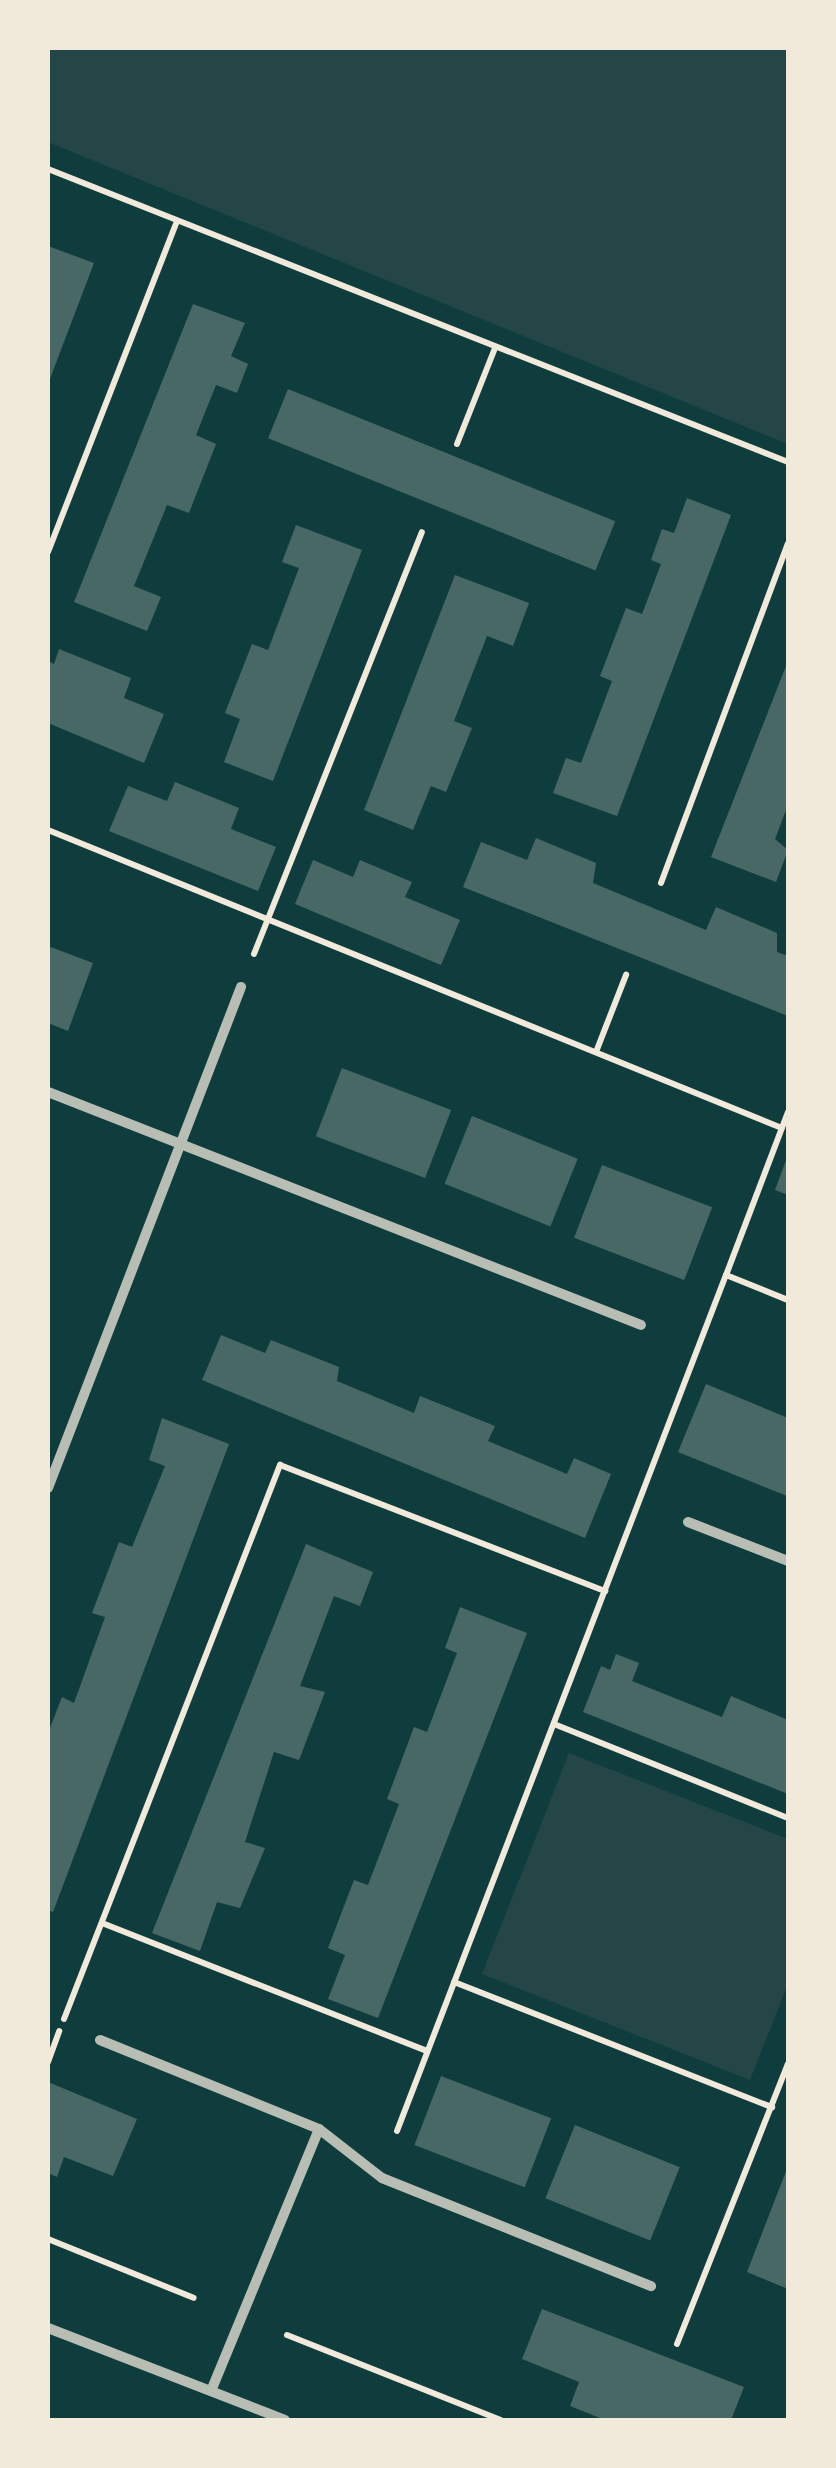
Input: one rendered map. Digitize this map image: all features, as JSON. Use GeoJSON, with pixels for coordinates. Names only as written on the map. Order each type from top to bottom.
{"type":"FeatureCollection","features":[{"type":"Feature","properties":{"kind":"street"},"geometry":{"type":"LineString","coordinates":[[48,1488],[183,1146],[241,987]]}},
{"type":"Feature","properties":{"kind":"street"},"geometry":{"type":"LineString","coordinates":[[48,1092],[642,1325]]}},
{"type":"Feature","properties":{"kind":"street"},"geometry":{"type":"LineString","coordinates":[[688,1522],[788,1561]]}},
{"type":"Feature","properties":{"kind":"street"},"geometry":{"type":"LineString","coordinates":[[100,2040],[319,2128],[382,2178],[651,2286]]}},
{"type":"Feature","properties":{"kind":"street"},"geometry":{"type":"LineString","coordinates":[[211,2391],[319,2128]]}},
{"type":"Feature","properties":{"kind":"street"},"geometry":{"type":"LineString","coordinates":[[48,2328],[285,2420]]}},
{"type":"Feature","properties":{"kind":"path"},"geometry":{"type":"LineString","coordinates":[[48,169],[788,462]]}},
{"type":"Feature","properties":{"kind":"path"},"geometry":{"type":"LineString","coordinates":[[48,552],[177,221]]}},
{"type":"Feature","properties":{"kind":"path"},"geometry":{"type":"LineString","coordinates":[[457,444],[494,348]]}},
{"type":"Feature","properties":{"kind":"path"},"geometry":{"type":"LineString","coordinates":[[241,987],[422,532]]}},
{"type":"Feature","properties":{"kind":"path"},"geometry":{"type":"LineString","coordinates":[[661,883],[788,544]]}},
{"type":"Feature","properties":{"kind":"path"},"geometry":{"type":"LineString","coordinates":[[48,830],[782,1128]]}},
{"type":"Feature","properties":{"kind":"path"},"geometry":{"type":"LineString","coordinates":[[596,1052],[626,974]]}},
{"type":"Feature","properties":{"kind":"path"},"geometry":{"type":"LineString","coordinates":[[397,2131],[788,1112]]}},
{"type":"Feature","properties":{"kind":"path"},"geometry":{"type":"LineString","coordinates":[[726,1275],[788,1300]]}},
{"type":"Feature","properties":{"kind":"path"},"geometry":{"type":"LineString","coordinates":[[48,2062],[280,1464],[604,1591]]}},
{"type":"Feature","properties":{"kind":"path"},"geometry":{"type":"LineString","coordinates":[[554,1724],[788,1818]]}},
{"type":"Feature","properties":{"kind":"path"},"geometry":{"type":"LineString","coordinates":[[102,1923],[427,2051]]}},
{"type":"Feature","properties":{"kind":"path"},"geometry":{"type":"LineString","coordinates":[[454,1982],[772,2107]]}},
{"type":"Feature","properties":{"kind":"path"},"geometry":{"type":"LineString","coordinates":[[677,2344],[788,2064]]}},
{"type":"Feature","properties":{"kind":"path"},"geometry":{"type":"LineString","coordinates":[[48,2239],[194,2298]]}},
{"type":"Feature","properties":{"kind":"path"},"geometry":{"type":"LineString","coordinates":[[288,2335],[502,2420]]}},
{"type":"Feature","properties":{"kind":"shaded area"},"geometry":{"type":"Polygon","coordinates":[[[48,48],[788,48],[788,444],[48,142],[48,48]]]}},
{"type":"Feature","properties":{"kind":"shaded area"},"geometry":{"type":"Polygon","coordinates":[[[569,1753],[788,1839],[788,1984],[750,2080],[482,1974],[569,1753]]]}},
{"type":"Feature","properties":{"kind":"building"},"geometry":{"type":"Polygon","coordinates":[[[48,246],[94,263],[48,384],[48,246]]]}},
{"type":"Feature","properties":{"kind":"building"},"geometry":{"type":"Polygon","coordinates":[[[193,304],[245,323],[231,356],[248,364],[237,393],[216,385],[196,435],[216,444],[189,513],[167,505],[134,586],[161,597],[147,631],[74,602],[193,304]]]}},
{"type":"Feature","properties":{"kind":"building"},"geometry":{"type":"Polygon","coordinates":[[[288,389],[615,521],[595,570],[268,438],[288,389]]]}},
{"type":"Feature","properties":{"kind":"building"},"geometry":{"type":"Polygon","coordinates":[[[687,498],[731,515],[617,816],[553,793],[566,758],[581,763],[612,681],[600,676],[626,608],[642,614],[661,564],[651,560],[662,529],[674,533],[687,498]]]}},
{"type":"Feature","properties":{"kind":"building"},"geometry":{"type":"Polygon","coordinates":[[[296,525],[362,550],[273,781],[224,762],[240,719],[225,713],[252,644],[268,650],[299,568],[282,562],[296,525]]]}},
{"type":"Feature","properties":{"kind":"building"},"geometry":{"type":"Polygon","coordinates":[[[455,575],[529,603],[513,646],[487,636],[454,721],[472,728],[446,792],[431,786],[413,830],[364,810],[455,575]]]}},
{"type":"Feature","properties":{"kind":"building"},"geometry":{"type":"Polygon","coordinates":[[[59,649],[131,678],[124,698],[164,714],[144,763],[48,723],[48,661],[54,664],[59,649]]]}},
{"type":"Feature","properties":{"kind":"building"},"geometry":{"type":"Polygon","coordinates":[[[788,661],[788,805],[775,839],[788,850],[776,882],[711,857],[788,661]]]}},
{"type":"Feature","properties":{"kind":"building"},"geometry":{"type":"Polygon","coordinates":[[[175,782],[239,808],[231,829],[276,847],[258,891],[109,831],[128,786],[167,801],[175,782]]]}},
{"type":"Feature","properties":{"kind":"building"},"geometry":{"type":"Polygon","coordinates":[[[536,838],[596,863],[593,883],[706,930],[716,907],[777,933],[777,952],[788,956],[788,1016],[463,887],[481,842],[527,860],[536,838]]]}},
{"type":"Feature","properties":{"kind":"building"},"geometry":{"type":"Polygon","coordinates":[[[313,860],[353,877],[360,860],[412,882],[405,897],[460,920],[441,965],[295,904],[313,860]]]}},
{"type":"Feature","properties":{"kind":"building"},"geometry":{"type":"Polygon","coordinates":[[[48,946],[93,963],[68,1031],[48,1023],[48,946]]]}},
{"type":"Feature","properties":{"kind":"building"},"geometry":{"type":"Polygon","coordinates":[[[342,1068],[451,1110],[425,1178],[316,1136],[342,1068]]]}},
{"type":"Feature","properties":{"kind":"building"},"geometry":{"type":"Polygon","coordinates":[[[472,1116],[578,1159],[550,1226],[445,1184],[472,1116]]]}},
{"type":"Feature","properties":{"kind":"building"},"geometry":{"type":"Polygon","coordinates":[[[788,1155],[788,1195],[775,1190],[788,1155]]]}},
{"type":"Feature","properties":{"kind":"building"},"geometry":{"type":"Polygon","coordinates":[[[602,1165],[712,1207],[684,1280],[574,1238],[602,1165]]]}},
{"type":"Feature","properties":{"kind":"building"},"geometry":{"type":"Polygon","coordinates":[[[221,1335],[265,1353],[271,1340],[339,1367],[337,1381],[414,1413],[420,1396],[495,1426],[488,1441],[567,1474],[574,1458],[611,1474],[585,1538],[202,1380],[221,1335]]]}},
{"type":"Feature","properties":{"kind":"building"},"geometry":{"type":"Polygon","coordinates":[[[706,1384],[788,1418],[787,1496],[678,1452],[706,1384]]]}},
{"type":"Feature","properties":{"kind":"building"},"geometry":{"type":"Polygon","coordinates":[[[162,1418],[229,1444],[53,1912],[48,1910],[48,1733],[62,1697],[74,1703],[105,1617],[92,1613],[119,1542],[132,1547],[165,1466],[149,1460],[162,1418]]]}},
{"type":"Feature","properties":{"kind":"building"},"geometry":{"type":"Polygon","coordinates":[[[306,1544],[373,1572],[360,1606],[334,1596],[300,1686],[325,1692],[299,1760],[274,1752],[245,1842],[265,1848],[240,1908],[217,1902],[200,1951],[152,1933],[306,1544]]]}},
{"type":"Feature","properties":{"kind":"building"},"geometry":{"type":"Polygon","coordinates":[[[460,1607],[527,1633],[378,2018],[328,1999],[345,1955],[328,1948],[354,1880],[368,1885],[399,1804],[387,1799],[414,1727],[427,1732],[457,1653],[445,1648],[460,1607]]]}},
{"type":"Feature","properties":{"kind":"building"},"geometry":{"type":"Polygon","coordinates":[[[616,1654],[639,1663],[632,1681],[722,1717],[731,1696],[788,1720],[788,1794],[583,1712],[601,1666],[610,1670],[616,1654]]]}},
{"type":"Feature","properties":{"kind":"building"},"geometry":{"type":"Polygon","coordinates":[[[441,2076],[551,2118],[525,2187],[414,2145],[441,2076]]]}},
{"type":"Feature","properties":{"kind":"building"},"geometry":{"type":"Polygon","coordinates":[[[48,2082],[137,2119],[113,2176],[64,2157],[57,2177],[48,2173],[48,2082]]]}},
{"type":"Feature","properties":{"kind":"building"},"geometry":{"type":"Polygon","coordinates":[[[575,2125],[680,2167],[650,2241],[545,2198],[575,2125]]]}},
{"type":"Feature","properties":{"kind":"building"},"geometry":{"type":"Polygon","coordinates":[[[788,2166],[788,2289],[747,2272],[788,2166]]]}},
{"type":"Feature","properties":{"kind":"building"},"geometry":{"type":"Polygon","coordinates":[[[542,2309],[744,2387],[731,2420],[605,2420],[570,2406],[579,2382],[522,2359],[542,2309]]]}}]}
